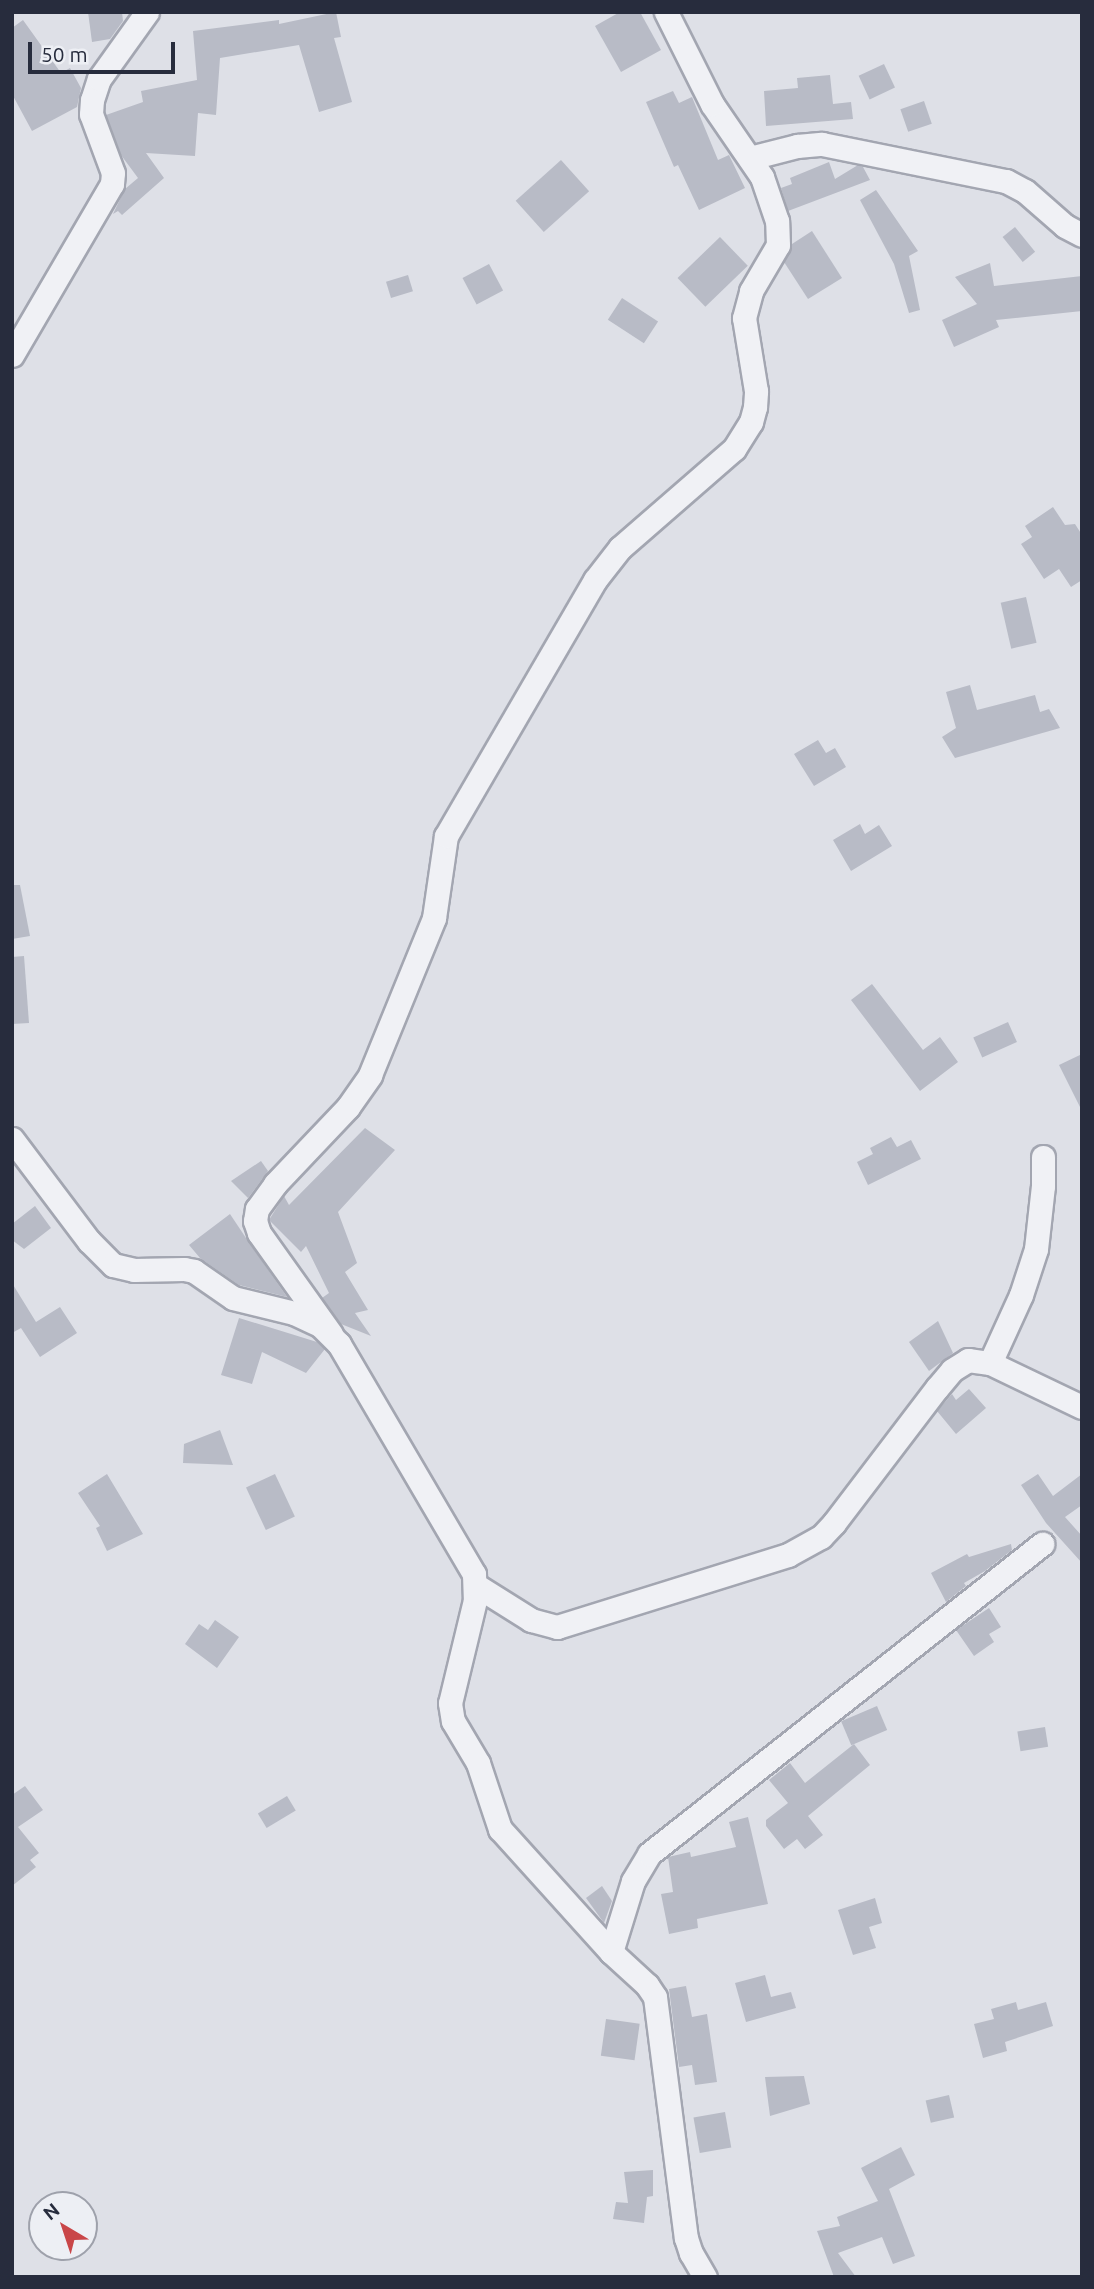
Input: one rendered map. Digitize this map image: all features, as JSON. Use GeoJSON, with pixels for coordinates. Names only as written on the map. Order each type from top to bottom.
{"type":"FeatureCollection","features":[{"type":"Feature","properties":{"kind":"street"},"geometry":{"type":"LineString","coordinates":[[12,355],[112,184],[113,173],[91,114],[92,100],[99,79],[147,12]]}},
{"type":"Feature","properties":{"kind":"street"},"geometry":{"type":"LineString","coordinates":[[666,12],[712,104],[750,158],[766,188],[779,232],[772,259],[745,307],[745,331],[756,391],[751,422],[734,449],[721,463],[621,548],[594,580],[446,836],[434,918],[370,1075],[348,1107],[275,1184],[257,1209],[255,1221],[259,1233],[331,1334],[467,1559],[477,1586],[450,1703],[453,1721],[478,1763],[500,1829],[611,1952],[647,1985],[655,1997],[686,2238],[705,2277]]}},
{"type":"Feature","properties":{"kind":"street"},"geometry":{"type":"LineString","coordinates":[[750,158],[783,149],[822,144],[1006,181],[1025,191],[1065,226],[1082,235]]}},
{"type":"Feature","properties":{"kind":"street"},"geometry":{"type":"LineString","coordinates":[[12,1139],[89,1241],[113,1265],[134,1270],[184,1269],[194,1272],[233,1298],[293,1313],[320,1325],[331,1334]]}},
{"type":"Feature","properties":{"kind":"street"},"geometry":{"type":"LineString","coordinates":[[990,1363],[1021,1295],[1035,1249],[1043,1186],[1043,1157]]}},
{"type":"Feature","properties":{"kind":"street"},"geometry":{"type":"LineString","coordinates":[[477,1586],[531,1620],[557,1627],[788,1555],[805,1547],[834,1523],[952,1370],[968,1360],[990,1363],[1082,1407]]}},
{"type":"Feature","properties":{"kind":"street"},"geometry":{"type":"LineString","coordinates":[[611,1952],[633,1881],[649,1854],[1042,1544]]}},
{"type":"Feature","properties":{"kind":"building"},"geometry":{"type":"Polygon","coordinates":[[[88,12],[122,12],[123,21],[110,39],[92,42],[88,12]]]}},
{"type":"Feature","properties":{"kind":"building"},"geometry":{"type":"Polygon","coordinates":[[[336,12],[341,37],[334,38],[352,102],[319,112],[299,45],[220,58],[216,115],[198,113],[195,156],[146,153],[164,178],[122,215],[118,211],[113,214],[125,189],[138,178],[121,155],[106,115],[143,102],[141,91],[197,80],[193,31],[279,20],[279,24],[336,12]]]}},
{"type":"Feature","properties":{"kind":"building"},"geometry":{"type":"Polygon","coordinates":[[[620,12],[640,12],[661,50],[621,72],[595,26],[620,12]]]}},
{"type":"Feature","properties":{"kind":"building"},"geometry":{"type":"Polygon","coordinates":[[[23,20],[61,73],[70,68],[81,88],[77,107],[32,131],[12,94],[12,28],[23,20]]]}},
{"type":"Feature","properties":{"kind":"building"},"geometry":{"type":"Polygon","coordinates":[[[884,64],[895,88],[870,99],[859,76],[884,64]]]}},
{"type":"Feature","properties":{"kind":"building"},"geometry":{"type":"Polygon","coordinates":[[[830,75],[833,104],[851,102],[853,119],[766,126],[764,91],[798,88],[797,78],[830,75]]]}},
{"type":"Feature","properties":{"kind":"building"},"geometry":{"type":"Polygon","coordinates":[[[673,91],[679,103],[692,97],[718,160],[729,155],[745,188],[699,210],[678,165],[674,167],[646,102],[673,91]]]}},
{"type":"Feature","properties":{"kind":"building"},"geometry":{"type":"Polygon","coordinates":[[[924,101],[932,124],[908,132],[900,109],[924,101]]]}},
{"type":"Feature","properties":{"kind":"building"},"geometry":{"type":"Polygon","coordinates":[[[561,160],[589,191],[544,232],[516,201],[561,160]]]}},
{"type":"Feature","properties":{"kind":"building"},"geometry":{"type":"Polygon","coordinates":[[[829,162],[835,179],[858,165],[863,167],[870,180],[788,211],[781,188],[792,184],[790,178],[829,162]]]}},
{"type":"Feature","properties":{"kind":"building"},"geometry":{"type":"Polygon","coordinates":[[[876,190],[918,251],[909,256],[920,310],[909,313],[894,264],[860,200],[876,190]]]}},
{"type":"Feature","properties":{"kind":"building"},"geometry":{"type":"Polygon","coordinates":[[[1015,227],[1035,252],[1023,262],[1003,237],[1015,227]]]}},
{"type":"Feature","properties":{"kind":"building"},"geometry":{"type":"Polygon","coordinates":[[[812,231],[842,278],[808,299],[784,262],[792,244],[812,231]]]}},
{"type":"Feature","properties":{"kind":"building"},"geometry":{"type":"Polygon","coordinates":[[[720,237],[748,266],[705,307],[678,278],[720,237]]]}},
{"type":"Feature","properties":{"kind":"building"},"geometry":{"type":"Polygon","coordinates":[[[990,263],[994,286],[1082,276],[1082,311],[996,320],[999,327],[954,347],[942,320],[977,304],[955,277],[990,263]]]}},
{"type":"Feature","properties":{"kind":"building"},"geometry":{"type":"Polygon","coordinates":[[[489,264],[503,290],[477,305],[463,278],[489,264]]]}},
{"type":"Feature","properties":{"kind":"building"},"geometry":{"type":"Polygon","coordinates":[[[408,275],[413,291],[391,298],[386,282],[408,275]]]}},
{"type":"Feature","properties":{"kind":"building"},"geometry":{"type":"Polygon","coordinates":[[[622,298],[658,321],[644,343],[608,320],[622,298]]]}},
{"type":"Feature","properties":{"kind":"building"},"geometry":{"type":"Polygon","coordinates":[[[1053,507],[1065,525],[1075,524],[1082,535],[1082,580],[1071,587],[1059,569],[1044,579],[1021,544],[1032,537],[1025,526],[1053,507]]]}},
{"type":"Feature","properties":{"kind":"building"},"geometry":{"type":"Polygon","coordinates":[[[1026,597],[1037,643],[1011,649],[1001,603],[1026,597]]]}},
{"type":"Feature","properties":{"kind":"building"},"geometry":{"type":"Polygon","coordinates":[[[970,685],[977,710],[1035,695],[1040,712],[1049,709],[1060,728],[955,758],[942,737],[956,728],[946,692],[970,685]]]}},
{"type":"Feature","properties":{"kind":"building"},"geometry":{"type":"Polygon","coordinates":[[[818,740],[826,753],[835,748],[846,767],[814,786],[794,754],[818,740]]]}},
{"type":"Feature","properties":{"kind":"building"},"geometry":{"type":"Polygon","coordinates":[[[860,824],[865,834],[879,825],[892,846],[851,871],[833,840],[860,824]]]}},
{"type":"Feature","properties":{"kind":"building"},"geometry":{"type":"Polygon","coordinates":[[[12,885],[20,885],[30,936],[12,939],[12,885]]]}},
{"type":"Feature","properties":{"kind":"building"},"geometry":{"type":"Polygon","coordinates":[[[24,956],[29,1023],[12,1024],[12,957],[24,956]]]}},
{"type":"Feature","properties":{"kind":"building"},"geometry":{"type":"Polygon","coordinates":[[[872,984],[923,1050],[940,1037],[958,1062],[920,1091],[851,1000],[872,984]]]}},
{"type":"Feature","properties":{"kind":"building"},"geometry":{"type":"Polygon","coordinates":[[[1008,1022],[1017,1042],[982,1058],[973,1037],[1008,1022]]]}},
{"type":"Feature","properties":{"kind":"building"},"geometry":{"type":"Polygon","coordinates":[[[1082,1054],[1082,1111],[1059,1065],[1082,1054]]]}},
{"type":"Feature","properties":{"kind":"building"},"geometry":{"type":"Polygon","coordinates":[[[365,1128],[395,1150],[338,1212],[357,1263],[345,1272],[368,1310],[355,1313],[371,1336],[341,1324],[322,1298],[329,1293],[306,1246],[301,1252],[269,1220],[284,1196],[289,1205],[365,1128]]]}},
{"type":"Feature","properties":{"kind":"building"},"geometry":{"type":"Polygon","coordinates":[[[891,1137],[897,1147],[911,1140],[921,1159],[868,1185],[857,1162],[873,1154],[870,1148],[891,1137]]]}},
{"type":"Feature","properties":{"kind":"building"},"geometry":{"type":"Polygon","coordinates":[[[261,1161],[268,1171],[248,1198],[231,1181],[261,1161]]]}},
{"type":"Feature","properties":{"kind":"building"},"geometry":{"type":"Polygon","coordinates":[[[35,1206],[51,1228],[24,1249],[12,1240],[12,1224],[35,1206]]]}},
{"type":"Feature","properties":{"kind":"building"},"geometry":{"type":"Polygon","coordinates":[[[230,1214],[287,1297],[239,1285],[200,1258],[189,1245],[230,1214]]]}},
{"type":"Feature","properties":{"kind":"building"},"geometry":{"type":"Polygon","coordinates":[[[12,1283],[36,1322],[60,1307],[77,1333],[40,1357],[21,1328],[12,1333],[12,1283]]]}},
{"type":"Feature","properties":{"kind":"building"},"geometry":{"type":"Polygon","coordinates":[[[239,1318],[317,1342],[325,1349],[306,1373],[262,1352],[252,1384],[221,1375],[239,1318]]]}},
{"type":"Feature","properties":{"kind":"building"},"geometry":{"type":"Polygon","coordinates":[[[938,1321],[953,1353],[929,1371],[909,1342],[938,1321]]]}},
{"type":"Feature","properties":{"kind":"building"},"geometry":{"type":"Polygon","coordinates":[[[969,1389],[986,1408],[956,1434],[937,1411],[952,1394],[956,1400],[969,1389]]]}},
{"type":"Feature","properties":{"kind":"building"},"geometry":{"type":"Polygon","coordinates":[[[220,1430],[233,1465],[183,1463],[184,1444],[220,1430]]]}},
{"type":"Feature","properties":{"kind":"building"},"geometry":{"type":"Polygon","coordinates":[[[107,1474],[143,1534],[107,1551],[96,1528],[100,1526],[78,1493],[107,1474]]]}},
{"type":"Feature","properties":{"kind":"building"},"geometry":{"type":"Polygon","coordinates":[[[275,1474],[295,1517],[266,1530],[246,1488],[275,1474]]]}},
{"type":"Feature","properties":{"kind":"building"},"geometry":{"type":"Polygon","coordinates":[[[1038,1474],[1053,1496],[1082,1474],[1082,1505],[1065,1517],[1082,1536],[1082,1563],[1046,1523],[1021,1485],[1038,1474]]]}},
{"type":"Feature","properties":{"kind":"building"},"geometry":{"type":"Polygon","coordinates":[[[1011,1544],[1012,1550],[964,1583],[966,1586],[946,1602],[931,1573],[967,1554],[969,1557],[1011,1544]]]}},
{"type":"Feature","properties":{"kind":"building"},"geometry":{"type":"Polygon","coordinates":[[[989,1608],[1001,1627],[989,1634],[994,1642],[974,1656],[956,1630],[989,1608]]]}},
{"type":"Feature","properties":{"kind":"building"},"geometry":{"type":"Polygon","coordinates":[[[215,1620],[239,1637],[217,1668],[185,1644],[199,1624],[208,1630],[215,1620]]]}},
{"type":"Feature","properties":{"kind":"building"},"geometry":{"type":"Polygon","coordinates":[[[877,1706],[887,1730],[851,1745],[841,1721],[877,1706]]]}},
{"type":"Feature","properties":{"kind":"building"},"geometry":{"type":"Polygon","coordinates":[[[1045,1727],[1048,1747],[1020,1751],[1017,1731],[1045,1727]]]}},
{"type":"Feature","properties":{"kind":"building"},"geometry":{"type":"Polygon","coordinates":[[[854,1744],[870,1765],[808,1816],[823,1835],[805,1849],[797,1839],[784,1849],[766,1826],[766,1820],[788,1803],[769,1780],[790,1763],[805,1783],[854,1744]]]}},
{"type":"Feature","properties":{"kind":"building"},"geometry":{"type":"Polygon","coordinates":[[[25,1786],[43,1810],[18,1827],[39,1853],[30,1860],[36,1867],[12,1886],[12,1795],[25,1786]]]}},
{"type":"Feature","properties":{"kind":"building"},"geometry":{"type":"Polygon","coordinates":[[[287,1796],[296,1811],[267,1828],[258,1814],[287,1796]]]}},
{"type":"Feature","properties":{"kind":"building"},"geometry":{"type":"Polygon","coordinates":[[[748,1817],[768,1904],[697,1919],[698,1928],[669,1934],[661,1894],[673,1892],[668,1857],[690,1852],[691,1857],[736,1847],[729,1822],[748,1817]]]}},
{"type":"Feature","properties":{"kind":"building"},"geometry":{"type":"Polygon","coordinates":[[[602,1886],[612,1901],[604,1923],[586,1898],[602,1886]]]}},
{"type":"Feature","properties":{"kind":"building"},"geometry":{"type":"Polygon","coordinates":[[[875,1898],[882,1923],[869,1927],[876,1948],[853,1955],[838,1910],[875,1898]]]}},
{"type":"Feature","properties":{"kind":"building"},"geometry":{"type":"Polygon","coordinates":[[[765,1975],[771,1997],[791,1992],[796,2008],[746,2022],[735,1983],[765,1975]]]}},
{"type":"Feature","properties":{"kind":"building"},"geometry":{"type":"Polygon","coordinates":[[[686,1986],[692,2017],[707,2014],[717,2082],[695,2085],[692,2065],[679,2067],[669,1989],[686,1986]]]}},
{"type":"Feature","properties":{"kind":"building"},"geometry":{"type":"Polygon","coordinates":[[[1016,2002],[1018,2010],[1046,2002],[1053,2026],[1005,2042],[1007,2051],[983,2058],[974,2024],[994,2019],[991,2009],[1016,2002]]]}},
{"type":"Feature","properties":{"kind":"building"},"geometry":{"type":"Polygon","coordinates":[[[606,2019],[640,2024],[635,2060],[601,2056],[606,2019]]]}},
{"type":"Feature","properties":{"kind":"building"},"geometry":{"type":"Polygon","coordinates":[[[804,2076],[810,2104],[770,2116],[765,2077],[804,2076]]]}},
{"type":"Feature","properties":{"kind":"building"},"geometry":{"type":"Polygon","coordinates":[[[949,2095],[954,2117],[931,2123],[926,2100],[949,2095]]]}},
{"type":"Feature","properties":{"kind":"building"},"geometry":{"type":"Polygon","coordinates":[[[725,2112],[731,2147],[700,2153],[693,2118],[725,2112]]]}},
{"type":"Feature","properties":{"kind":"building"},"geometry":{"type":"Polygon","coordinates":[[[901,2147],[915,2175],[889,2189],[915,2256],[893,2264],[882,2237],[838,2253],[856,2277],[834,2277],[817,2231],[840,2226],[837,2217],[878,2201],[861,2168],[901,2147]]]}},
{"type":"Feature","properties":{"kind":"building"},"geometry":{"type":"Polygon","coordinates":[[[653,2170],[653,2196],[647,2197],[644,2223],[613,2219],[616,2202],[628,2203],[624,2172],[653,2170]]]}}]}
